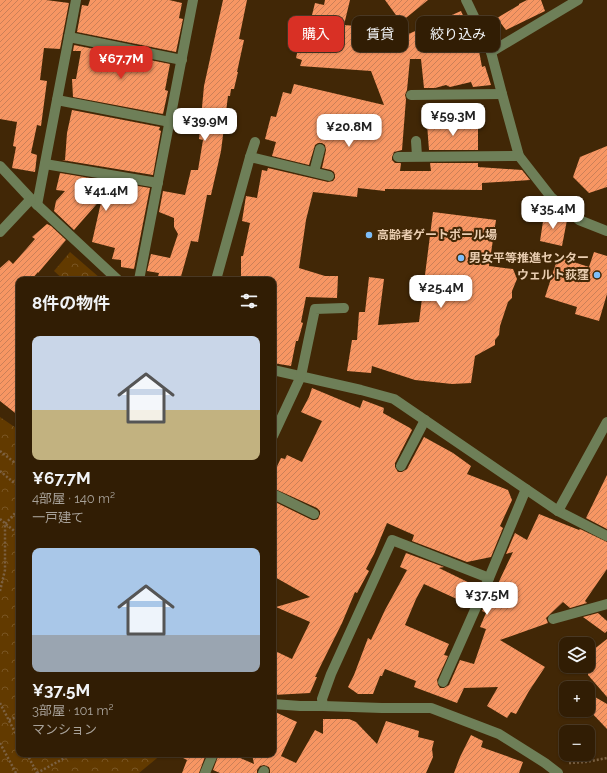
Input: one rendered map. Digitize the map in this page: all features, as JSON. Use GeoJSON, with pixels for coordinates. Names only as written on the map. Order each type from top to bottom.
{"type":"FeatureCollection","features":[{"type":"Feature","properties":{"kind":"street"},"geometry":{"type":"LineString","coordinates":[[0,232],[34,202],[45,164],[76,0]]}},
{"type":"Feature","properties":{"kind":"street"},"geometry":{"type":"LineString","coordinates":[[140,277],[193,0]]}},
{"type":"Feature","properties":{"kind":"street"},"geometry":{"type":"LineString","coordinates":[[466,0],[474,16]]}},
{"type":"Feature","properties":{"kind":"street"},"geometry":{"type":"LineString","coordinates":[[500,47],[578,0]]}},
{"type":"Feature","properties":{"kind":"street"},"geometry":{"type":"LineString","coordinates":[[69,37],[182,60]]}},
{"type":"Feature","properties":{"kind":"street"},"geometry":{"type":"LineString","coordinates":[[491,52],[519,156],[551,197],[579,220],[607,231]]}},
{"type":"Feature","properties":{"kind":"street"},"geometry":{"type":"LineString","coordinates":[[411,95],[502,94]]}},
{"type":"Feature","properties":{"kind":"street"},"geometry":{"type":"LineString","coordinates":[[57,100],[170,122]]}},
{"type":"Feature","properties":{"kind":"street"},"geometry":{"type":"LineString","coordinates":[[416,141],[417,156]]}},
{"type":"Feature","properties":{"kind":"street"},"geometry":{"type":"LineString","coordinates":[[217,277],[255,142]]}},
{"type":"Feature","properties":{"kind":"street"},"geometry":{"type":"LineString","coordinates":[[314,172],[320,149]]}},
{"type":"Feature","properties":{"kind":"street"},"geometry":{"type":"LineString","coordinates":[[398,156],[519,156]]}},
{"type":"Feature","properties":{"kind":"street"},"geometry":{"type":"LineString","coordinates":[[250,157],[329,176]]}},
{"type":"Feature","properties":{"kind":"street"},"geometry":{"type":"LineString","coordinates":[[45,164],[158,183]]}},
{"type":"Feature","properties":{"kind":"street"},"geometry":{"type":"LineString","coordinates":[[0,166],[34,202],[115,277]]}},
{"type":"Feature","properties":{"kind":"street"},"geometry":{"type":"LineString","coordinates":[[276,430],[301,376],[315,309],[344,308]]}},
{"type":"Feature","properties":{"kind":"street"},"geometry":{"type":"LineString","coordinates":[[276,371],[394,399],[558,511],[607,536]]}},
{"type":"Feature","properties":{"kind":"street"},"geometry":{"type":"LineString","coordinates":[[401,466],[425,420]]}},
{"type":"Feature","properties":{"kind":"street"},"geometry":{"type":"LineString","coordinates":[[558,511],[607,422]]}},
{"type":"Feature","properties":{"kind":"street"},"geometry":{"type":"LineString","coordinates":[[443,682],[526,489]]}},
{"type":"Feature","properties":{"kind":"street"},"geometry":{"type":"LineString","coordinates":[[276,495],[314,514]]}},
{"type":"Feature","properties":{"kind":"street"},"geometry":{"type":"LineString","coordinates":[[323,706],[322,699],[331,674],[392,540],[489,578]]}},
{"type":"Feature","properties":{"kind":"street"},"geometry":{"type":"LineString","coordinates":[[553,619],[607,604]]}},
{"type":"Feature","properties":{"kind":"street"},"geometry":{"type":"LineString","coordinates":[[276,704],[431,708],[499,734],[558,773]]}},
{"type":"Feature","properties":{"kind":"street"},"geometry":{"type":"LineString","coordinates":[[206,773],[212,757]]}},
{"type":"Feature","properties":{"kind":"path"},"geometry":{"type":"LineString","coordinates":[[0,451],[16,464]]}},
{"type":"Feature","properties":{"kind":"path"},"geometry":{"type":"LineString","coordinates":[[0,471],[16,484]]}},
{"type":"Feature","properties":{"kind":"path"},"geometry":{"type":"LineString","coordinates":[[0,592],[5,570],[5,524],[16,512]]}},
{"type":"Feature","properties":{"kind":"path"},"geometry":{"type":"LineString","coordinates":[[0,519],[16,533]]}},
{"type":"Feature","properties":{"kind":"path"},"geometry":{"type":"LineString","coordinates":[[0,703],[16,734]]}},
{"type":"Feature","properties":{"kind":"path"},"geometry":{"type":"LineString","coordinates":[[9,720],[16,717]]}},
{"type":"Feature","properties":{"kind":"path"},"geometry":{"type":"LineString","coordinates":[[0,743],[16,773]]}},
{"type":"Feature","properties":{"kind":"path"},"geometry":{"type":"LineString","coordinates":[[29,757],[37,773],[66,757]]}},
{"type":"Feature","properties":{"kind":"path"},"geometry":{"type":"LineString","coordinates":[[545,763],[560,764],[586,762],[607,758]]}},
{"type":"Feature","properties":{"kind":"green space"},"geometry":{"type":"Polygon","coordinates":[[[70,252],[99,277],[61,277],[54,271],[70,252]]]}},
{"type":"Feature","properties":{"kind":"green space"},"geometry":{"type":"Polygon","coordinates":[[[0,417],[16,428],[16,757],[158,757],[139,773],[0,773],[0,417]]]}},
{"type":"Feature","properties":{"kind":"building"},"geometry":{"type":"Polygon","coordinates":[[[0,0],[46,0],[69,3],[60,49],[44,48],[40,80],[47,81],[41,126],[37,125],[31,153],[37,155],[35,172],[12,168],[16,147],[13,146],[17,122],[0,119],[0,0]]]}},
{"type":"Feature","properties":{"kind":"building"},"geometry":{"type":"Polygon","coordinates":[[[90,0],[169,0],[182,3],[179,18],[183,19],[176,52],[77,32],[82,5],[88,6],[90,0]]]}},
{"type":"Feature","properties":{"kind":"building"},"geometry":{"type":"Polygon","coordinates":[[[223,0],[247,0],[239,39],[244,40],[238,72],[234,89],[231,89],[230,96],[228,96],[221,151],[211,195],[207,195],[198,242],[191,241],[181,277],[158,277],[159,273],[147,271],[151,254],[170,258],[178,234],[174,227],[174,218],[159,212],[163,191],[185,195],[191,170],[198,170],[203,140],[199,139],[204,86],[223,0]]]}},
{"type":"Feature","properties":{"kind":"building"},"geometry":{"type":"Polygon","coordinates":[[[325,0],[350,0],[344,25],[344,16],[312,16],[315,3],[324,5],[325,0]]]}},
{"type":"Feature","properties":{"kind":"building"},"geometry":{"type":"Polygon","coordinates":[[[385,0],[428,0],[408,16],[397,16],[385,0]]]}},
{"type":"Feature","properties":{"kind":"building"},"geometry":{"type":"Polygon","coordinates":[[[527,0],[541,0],[545,11],[506,30],[500,22],[500,16],[527,0]]]}},
{"type":"Feature","properties":{"kind":"building"},"geometry":{"type":"Polygon","coordinates":[[[461,11],[463,16],[450,16],[461,11]]]}},
{"type":"Feature","properties":{"kind":"building"},"geometry":{"type":"Polygon","coordinates":[[[344,25],[352,26],[352,52],[408,52],[408,34],[416,31],[416,52],[479,52],[482,67],[485,66],[491,85],[473,87],[471,82],[450,87],[446,85],[435,88],[424,88],[421,59],[410,59],[407,90],[405,95],[406,99],[402,150],[394,152],[392,160],[395,163],[401,163],[400,171],[431,171],[430,163],[478,163],[478,167],[522,170],[530,180],[482,183],[482,190],[385,189],[385,191],[358,188],[357,197],[313,192],[306,220],[299,268],[325,276],[338,276],[337,298],[306,297],[301,322],[303,323],[298,341],[296,341],[291,366],[276,364],[276,277],[241,277],[241,256],[243,256],[250,223],[242,221],[246,196],[257,198],[262,170],[267,171],[268,168],[328,182],[333,181],[335,175],[331,170],[322,168],[326,150],[325,145],[322,143],[315,145],[309,165],[272,156],[276,142],[265,139],[271,116],[276,117],[283,92],[291,94],[294,84],[384,105],[371,71],[300,66],[302,60],[296,58],[297,52],[344,52],[344,25]]]}},
{"type":"Feature","properties":{"kind":"building"},"geometry":{"type":"Polygon","coordinates":[[[74,45],[170,64],[165,90],[168,91],[163,114],[73,97],[72,79],[76,79],[81,51],[73,51],[74,45]]]}},
{"type":"Feature","properties":{"kind":"building"},"geometry":{"type":"Polygon","coordinates":[[[72,110],[160,127],[159,130],[161,131],[153,175],[62,160],[65,160],[67,133],[72,110]]]}},
{"type":"Feature","properties":{"kind":"building"},"geometry":{"type":"Polygon","coordinates":[[[427,124],[478,124],[478,150],[429,150],[427,124]]]}},
{"type":"Feature","properties":{"kind":"building"},"geometry":{"type":"Polygon","coordinates":[[[607,146],[607,187],[589,193],[573,177],[580,157],[607,146]]]}},
{"type":"Feature","properties":{"kind":"building"},"geometry":{"type":"Polygon","coordinates":[[[60,173],[150,188],[134,269],[121,267],[121,260],[112,259],[115,248],[92,242],[102,198],[74,230],[54,211],[56,201],[65,191],[56,190],[60,173]]]}},
{"type":"Feature","properties":{"kind":"building"},"geometry":{"type":"Polygon","coordinates":[[[433,212],[496,220],[489,266],[513,269],[517,279],[512,291],[512,298],[508,302],[500,326],[499,335],[495,340],[495,345],[475,356],[471,383],[452,384],[415,380],[372,366],[371,373],[347,371],[352,340],[357,340],[359,312],[365,312],[369,277],[384,279],[378,325],[419,322],[433,212]]]}},
{"type":"Feature","properties":{"kind":"building"},"geometry":{"type":"Polygon","coordinates":[[[544,215],[567,220],[562,246],[540,241],[544,215]]]}},
{"type":"Feature","properties":{"kind":"building"},"geometry":{"type":"Polygon","coordinates":[[[47,224],[66,240],[34,277],[16,277],[16,414],[0,401],[0,268],[9,260],[13,264],[35,239],[32,237],[47,224]]]}},
{"type":"Feature","properties":{"kind":"building"},"geometry":{"type":"Polygon","coordinates":[[[594,252],[607,256],[607,294],[599,321],[575,314],[577,307],[545,297],[558,257],[589,267],[594,252]]]}},
{"type":"Feature","properties":{"kind":"building"},"geometry":{"type":"Polygon","coordinates":[[[312,388],[360,408],[363,400],[384,408],[383,413],[410,428],[412,430],[395,463],[395,467],[398,472],[402,472],[407,469],[424,437],[453,453],[471,466],[467,474],[508,490],[512,500],[500,526],[503,528],[491,557],[467,562],[412,541],[414,535],[387,523],[366,569],[369,571],[357,593],[355,592],[342,623],[315,677],[317,677],[310,693],[276,695],[276,651],[292,659],[310,622],[276,607],[310,597],[276,578],[276,502],[312,520],[318,519],[320,514],[320,511],[317,508],[276,489],[276,469],[281,458],[285,459],[287,455],[302,462],[322,421],[301,412],[312,388]]]}},
{"type":"Feature","properties":{"kind":"building"},"geometry":{"type":"Polygon","coordinates":[[[607,475],[607,529],[586,518],[607,475]]]}},
{"type":"Feature","properties":{"kind":"building"},"geometry":{"type":"Polygon","coordinates":[[[539,514],[579,530],[580,529],[607,542],[607,569],[585,601],[587,603],[570,608],[563,602],[546,618],[548,623],[500,640],[545,667],[516,714],[511,712],[507,718],[487,706],[498,687],[464,688],[457,703],[414,687],[416,681],[385,669],[382,676],[380,676],[373,694],[358,694],[348,687],[368,638],[371,640],[385,610],[407,570],[400,567],[406,553],[444,567],[439,568],[478,587],[470,605],[424,584],[405,625],[449,644],[444,655],[448,656],[437,680],[440,688],[444,688],[449,685],[460,660],[474,664],[486,629],[480,627],[486,613],[482,611],[490,593],[493,594],[513,552],[506,554],[515,533],[527,540],[539,514]]]}},
{"type":"Feature","properties":{"kind":"building"},"geometry":{"type":"Polygon","coordinates":[[[598,613],[607,621],[607,631],[605,633],[583,617],[598,613]]]}},
{"type":"Feature","properties":{"kind":"building"},"geometry":{"type":"Polygon","coordinates":[[[607,639],[607,697],[595,683],[595,681],[588,675],[588,673],[595,673],[595,648],[607,639]]]}},
{"type":"Feature","properties":{"kind":"building"},"geometry":{"type":"Polygon","coordinates":[[[595,697],[607,704],[607,729],[595,716],[595,697]]]}},
{"type":"Feature","properties":{"kind":"building"},"geometry":{"type":"Polygon","coordinates":[[[276,712],[297,722],[281,756],[296,763],[315,730],[323,734],[323,719],[349,719],[356,722],[377,744],[386,721],[419,731],[418,737],[434,741],[432,749],[433,757],[426,773],[270,773],[269,767],[264,765],[260,766],[257,773],[220,773],[213,770],[218,757],[238,757],[254,764],[253,757],[276,757],[276,712]]]}},
{"type":"Feature","properties":{"kind":"building"},"geometry":{"type":"Polygon","coordinates":[[[471,735],[483,741],[481,747],[523,762],[519,773],[454,773],[471,735]]]}},
{"type":"Feature","properties":{"kind":"building"},"geometry":{"type":"Polygon","coordinates":[[[181,757],[205,757],[199,773],[182,773],[187,760],[181,757]]]}},
{"type":"Feature","properties":{"kind":"place","name":"高齢者ゲートボール場"},"geometry":{"type":"Point","coordinates":[369,235]}},
{"type":"Feature","properties":{"kind":"place","name":"男女平等推進センター"},"geometry":{"type":"Point","coordinates":[461,258]}},
{"type":"Feature","properties":{"kind":"place","name":"ウェルト荻窪"},"geometry":{"type":"Point","coordinates":[597,275]}}]}
